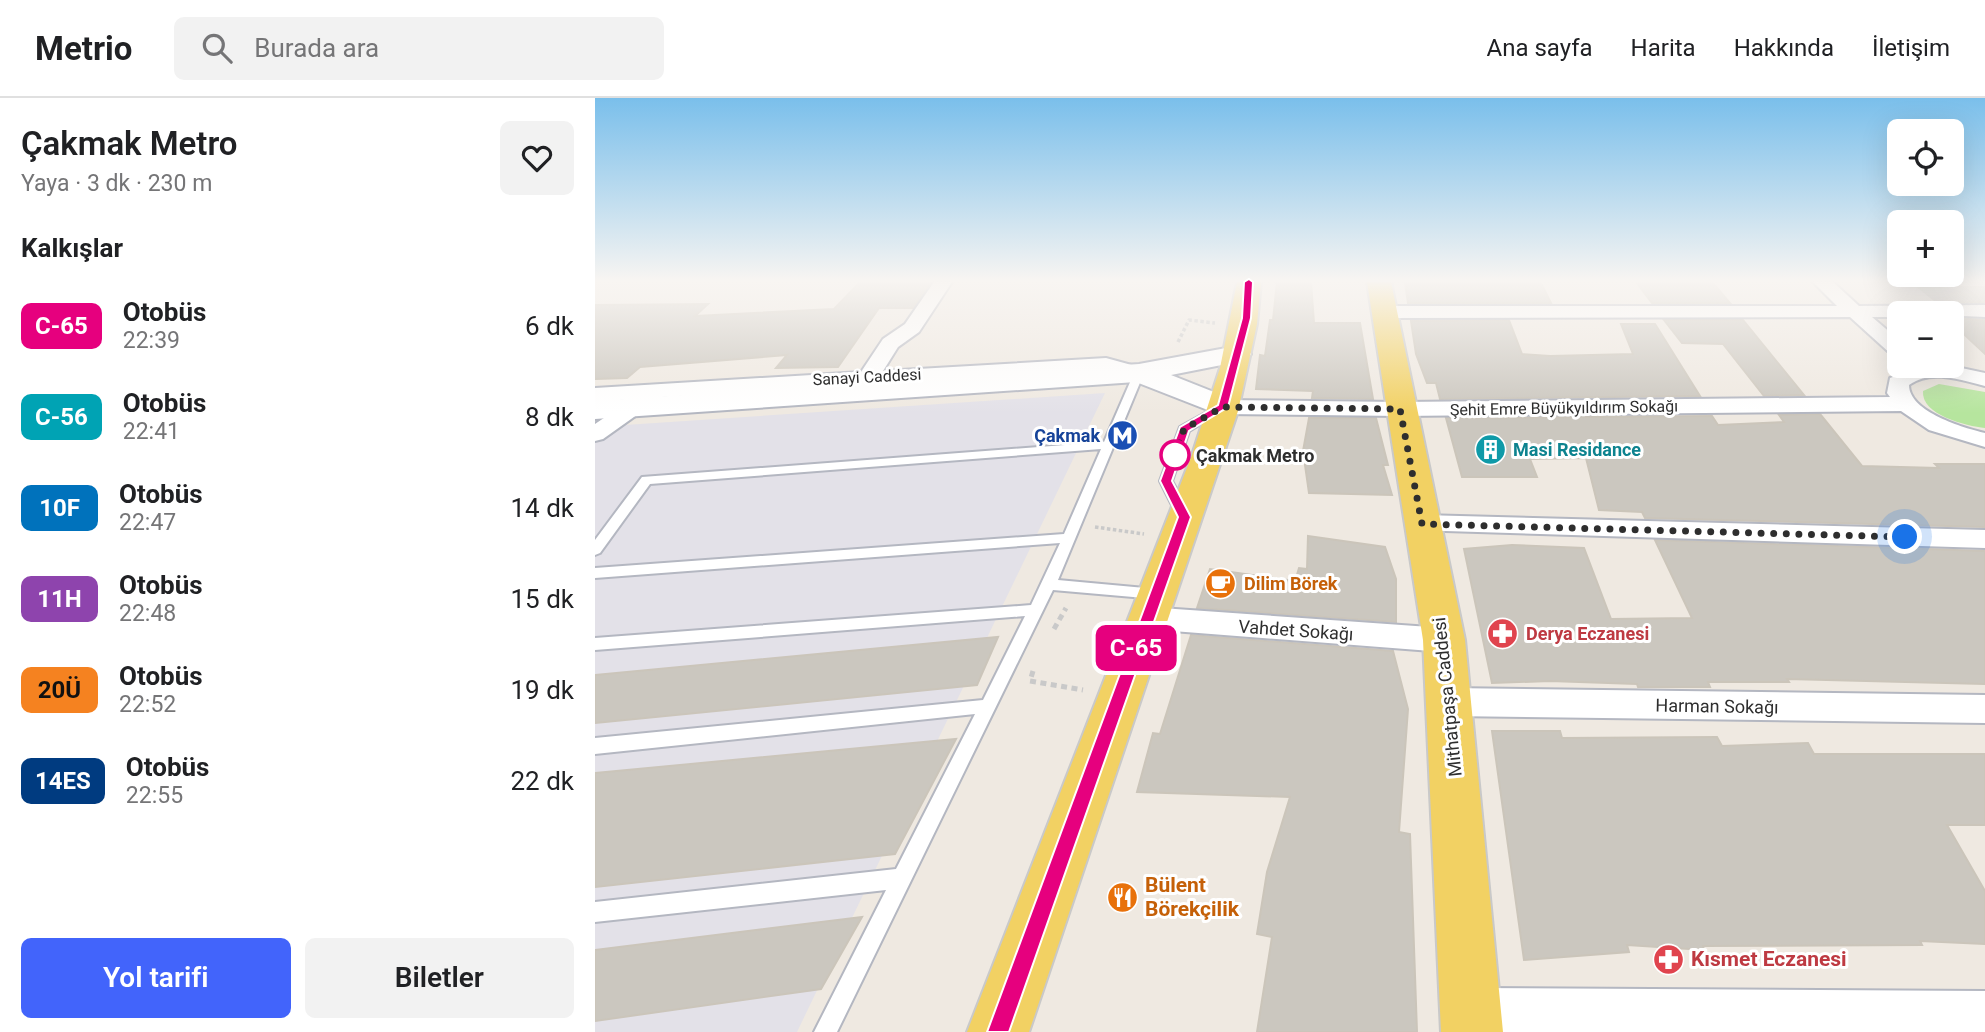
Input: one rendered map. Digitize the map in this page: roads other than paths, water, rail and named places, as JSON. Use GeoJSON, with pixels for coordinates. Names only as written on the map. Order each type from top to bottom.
{"type":"FeatureCollection","features":[{"type":"Feature","properties":{"kind":"main road"},"geometry":{"type":"LineString","coordinates":[[998,1032],[1223,407],[1244,326]]}},
{"type":"Feature","properties":{"kind":"main road","name":"Mithatpaşa Caddesi"},"geometry":{"type":"LineString","coordinates":[[1385,326],[1444,640],[1472,1025]]}},
{"type":"Feature","properties":{"kind":"street"},"geometry":{"type":"LineString","coordinates":[[869,377],[890,343],[914,326]]}},
{"type":"Feature","properties":{"kind":"street"},"geometry":{"type":"LineString","coordinates":[[1871,326],[1887,340]]}},
{"type":"Feature","properties":{"kind":"street","name":"Sanayi Caddesi"},"geometry":{"type":"LineString","coordinates":[[595,395],[648,398],[1139,373],[1237,354]]}},
{"type":"Feature","properties":{"kind":"street","name":"Sanayi Caddesi"},"geometry":{"type":"LineString","coordinates":[[595,410],[648,398],[869,377],[1106,364],[1139,373],[1223,407]]}},
{"type":"Feature","properties":{"kind":"street"},"geometry":{"type":"LineString","coordinates":[[1964,375],[1985,380]]}},
{"type":"Feature","properties":{"kind":"street"},"geometry":{"type":"LineString","coordinates":[[1904,378],[1898,383],[1898,393],[1905,404],[1943,428],[1985,440]]}},
{"type":"Feature","properties":{"kind":"street"},"geometry":{"type":"LineString","coordinates":[[595,434],[648,398]]}},
{"type":"Feature","properties":{"kind":"street","name":"Şehit Emre Büyükyıldırım Sokağı"},"geometry":{"type":"LineString","coordinates":[[1223,407],[1400,409],[1905,404]]}},
{"type":"Feature","properties":{"kind":"street"},"geometry":{"type":"LineString","coordinates":[[1422,524],[1985,539]]}},
{"type":"Feature","properties":{"kind":"street","name":"Vahdet Sokağı"},"geometry":{"type":"LineString","coordinates":[[1153,606],[1444,640]]}},
{"type":"Feature","properties":{"kind":"street","name":"Harman Sokağı"},"geometry":{"type":"LineString","coordinates":[[1449,702],[1985,709]]}},
{"type":"Feature","properties":{"kind":"street"},"geometry":{"type":"LineString","coordinates":[[1472,1025],[1985,1022]]}},
{"type":"Feature","properties":{"kind":"lane"},"geometry":{"type":"LineString","coordinates":[[825,1032],[991,706],[1070,537],[1139,373]]}},
{"type":"Feature","properties":{"kind":"lane"},"geometry":{"type":"LineString","coordinates":[[595,550],[646,480],[1107,445]]}},
{"type":"Feature","properties":{"kind":"lane"},"geometry":{"type":"LineString","coordinates":[[595,573],[1070,537]]}},
{"type":"Feature","properties":{"kind":"lane"},"geometry":{"type":"LineString","coordinates":[[1049,584],[1153,606]]}},
{"type":"Feature","properties":{"kind":"lane"},"geometry":{"type":"LineString","coordinates":[[595,644],[1034,610]]}},
{"type":"Feature","properties":{"kind":"lane"},"geometry":{"type":"LineString","coordinates":[[595,746],[991,706]]}},
{"type":"Feature","properties":{"kind":"lane"},"geometry":{"type":"LineString","coordinates":[[595,912],[903,878]]}},
{"type":"Feature","properties":{"kind":"place","name":"Çakmak"},"geometry":{"type":"Point","coordinates":[1123,435]}},
{"type":"Feature","properties":{"kind":"place","name":"Masi Residance"},"geometry":{"type":"Point","coordinates":[1490,449]}},
{"type":"Feature","properties":{"kind":"place","name":"Çakmak Metro"},"geometry":{"type":"Point","coordinates":[1175,455]}},
{"type":"Feature","properties":{"kind":"place","name":"Dilim Börek"},"geometry":{"type":"Point","coordinates":[1221,583]}},
{"type":"Feature","properties":{"kind":"place","name":"Derya Eczanesi"},"geometry":{"type":"Point","coordinates":[1503,633]}},
{"type":"Feature","properties":{"kind":"place","name":"Bülent Börekçilik"},"geometry":{"type":"Point","coordinates":[1122,897]}},
{"type":"Feature","properties":{"kind":"place","name":"Kısmet Eczanesi"},"geometry":{"type":"Point","coordinates":[1668,959]}}]}
